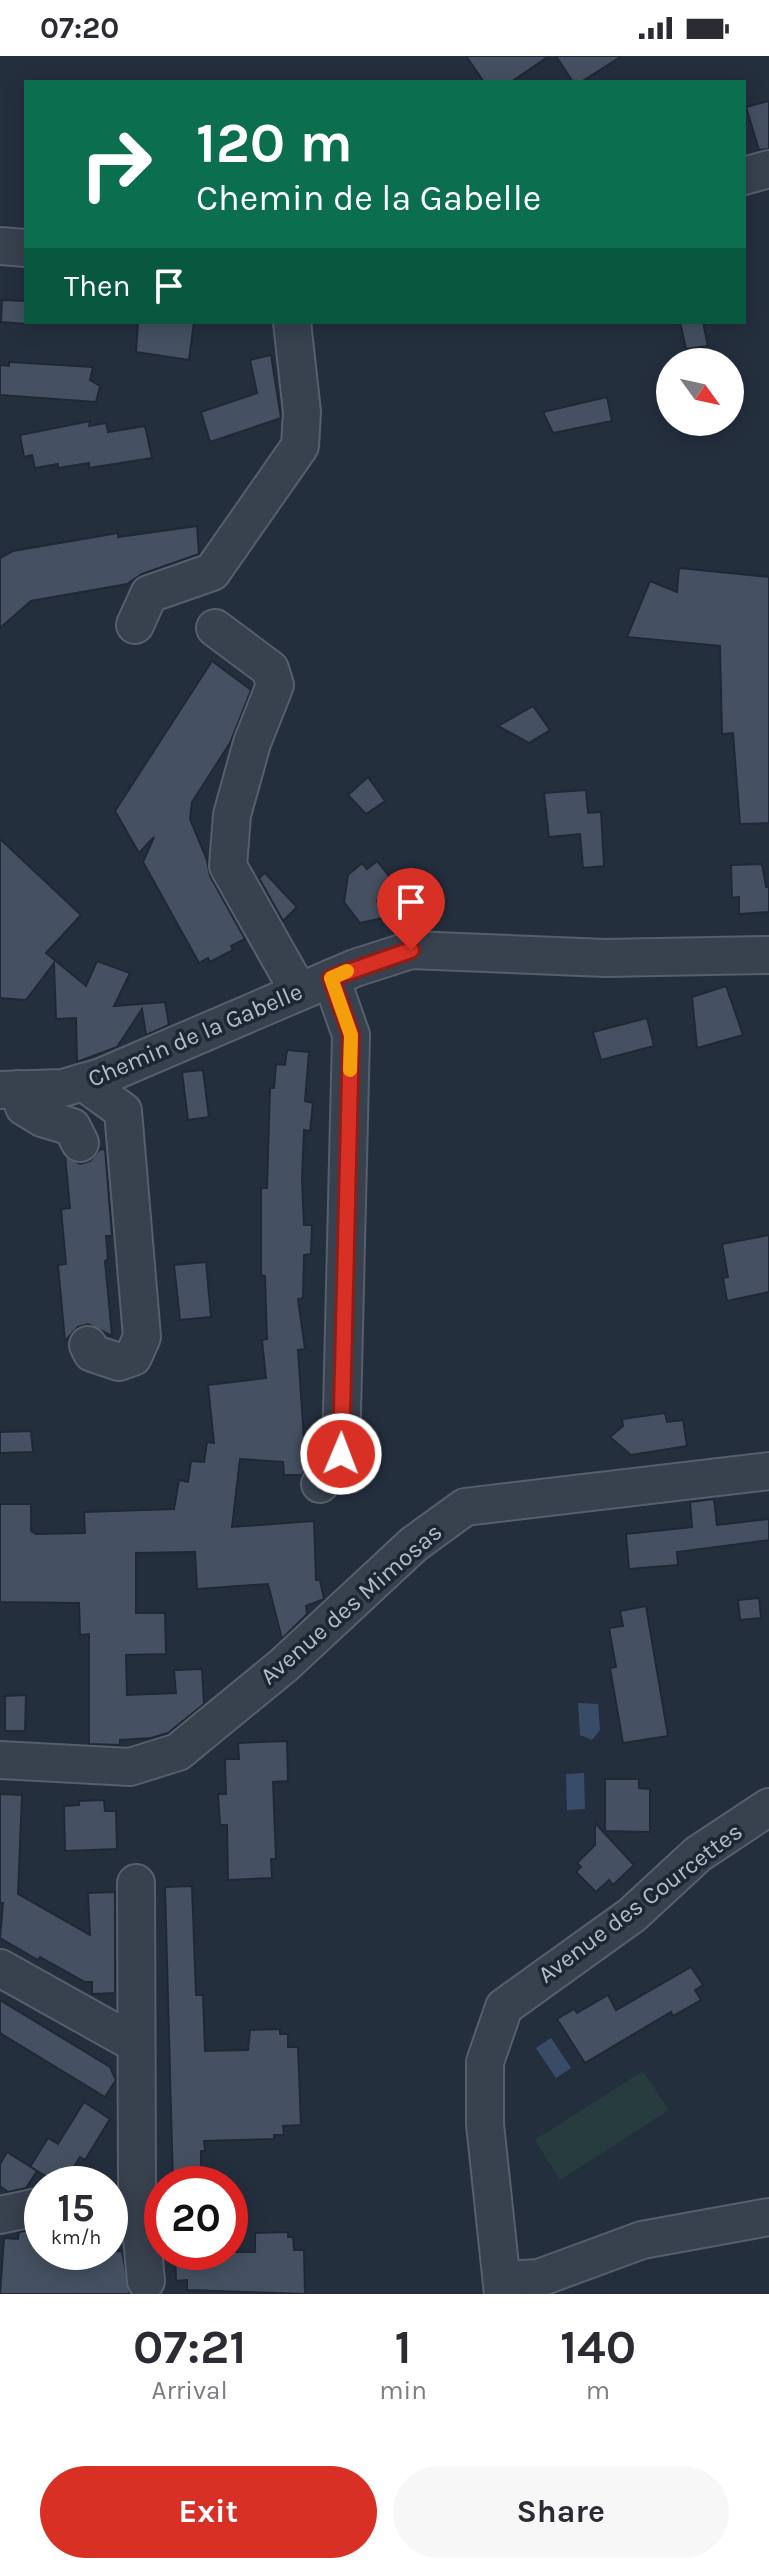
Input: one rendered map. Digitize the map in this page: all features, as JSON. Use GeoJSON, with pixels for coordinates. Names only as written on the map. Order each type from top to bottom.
{"type":"FeatureCollection","features":[{"type":"Feature","properties":{"kind":"street"},"geometry":{"type":"LineString","coordinates":[[746,175],[769,169]]}},
{"type":"Feature","properties":{"kind":"street"},"geometry":{"type":"LineString","coordinates":[[0,246],[24,248]]}},
{"type":"Feature","properties":{"kind":"street"},"geometry":{"type":"LineString","coordinates":[[135,625],[149,594],[212,572],[300,446],[302,412],[292,324]]}},
{"type":"Feature","properties":{"kind":"street"},"geometry":{"type":"LineString","coordinates":[[215,628],[270,669],[275,685],[252,743],[232,815],[228,866],[351,1035],[341,1454],[320,1484]]}},
{"type":"Feature","properties":{"kind":"street","name":"Chemin de la Gabelle"},"geometry":{"type":"LineString","coordinates":[[9,1090],[63,1088],[83,1082],[315,985],[411,950],[605,958],[769,955]]}},
{"type":"Feature","properties":{"kind":"street"},"geometry":{"type":"LineString","coordinates":[[83,1082],[123,1111],[142,1337],[133,1357],[119,1362],[92,1353],[88,1345]]}},
{"type":"Feature","properties":{"kind":"street"},"geometry":{"type":"LineString","coordinates":[[9,1090],[24,1107],[42,1118],[72,1127],[80,1143]]}},
{"type":"Feature","properties":{"kind":"street","name":"Avenue des Mimosas"},"geometry":{"type":"LineString","coordinates":[[0,1760],[130,1767],[178,1752],[284,1665],[414,1544],[465,1507],[769,1471]]}},
{"type":"Feature","properties":{"kind":"street","name":"Avenue des Courcettes"},"geometry":{"type":"LineString","coordinates":[[769,1807],[698,1854],[632,1915],[504,2007],[485,2062],[485,2124],[503,2287],[539,2278],[642,2240],[769,2217]]}},
{"type":"Feature","properties":{"kind":"street"},"geometry":{"type":"LineString","coordinates":[[126,2166],[136,2044],[136,1883]]}},
{"type":"Feature","properties":{"kind":"street"},"geometry":{"type":"LineString","coordinates":[[0,1968],[136,2044]]}},
{"type":"Feature","properties":{"kind":"street"},"geometry":{"type":"LineString","coordinates":[[128,2204],[146,2281]]}},
{"type":"Feature","properties":{"kind":"street"},"geometry":{"type":"LineString","coordinates":[[0,2215],[24,2210]]}},
{"type":"Feature","properties":{"kind":"green space"},"geometry":{"type":"Polygon","coordinates":[[[643,2071],[669,2110],[560,2180],[535,2140],[643,2071]]]}},
{"type":"Feature","properties":{"kind":"water"},"geometry":{"type":"Polygon","coordinates":[[[578,1703],[598,1704],[600,1730],[592,1740],[580,1735],[578,1703]]]}},
{"type":"Feature","properties":{"kind":"water"},"geometry":{"type":"Polygon","coordinates":[[[584,1773],[585,1809],[567,1810],[566,1774],[584,1773]]]}},
{"type":"Feature","properties":{"kind":"water"},"geometry":{"type":"Polygon","coordinates":[[[551,2038],[571,2068],[556,2078],[536,2048],[551,2038]]]}},
{"type":"Feature","properties":{"kind":"building"},"geometry":{"type":"Polygon","coordinates":[[[466,56],[549,56],[514,80],[483,80],[466,56]]]}},
{"type":"Feature","properties":{"kind":"building"},"geometry":{"type":"Polygon","coordinates":[[[556,56],[622,56],[584,80],[572,80],[556,56]]]}},
{"type":"Feature","properties":{"kind":"building"},"geometry":{"type":"Polygon","coordinates":[[[769,101],[769,149],[759,150],[746,107],[769,101]]]}},
{"type":"Feature","properties":{"kind":"building"},"geometry":{"type":"Polygon","coordinates":[[[2,300],[24,301],[24,324],[1,322],[2,300]]]}},
{"type":"Feature","properties":{"kind":"building"},"geometry":{"type":"Polygon","coordinates":[[[138,324],[194,324],[189,360],[136,352],[138,324]]]}},
{"type":"Feature","properties":{"kind":"building"},"geometry":{"type":"Polygon","coordinates":[[[680,324],[703,324],[708,346],[686,348],[680,324]]]}},
{"type":"Feature","properties":{"kind":"building"},"geometry":{"type":"Polygon","coordinates":[[[271,355],[281,418],[210,442],[201,412],[257,393],[250,360],[271,355]]]}},
{"type":"Feature","properties":{"kind":"building"},"geometry":{"type":"Polygon","coordinates":[[[9,362],[93,367],[90,380],[100,386],[96,402],[0,395],[0,365],[9,366],[9,362]]]}},
{"type":"Feature","properties":{"kind":"building"},"geometry":{"type":"Polygon","coordinates":[[[607,397],[612,421],[553,433],[543,412],[607,397]]]}},
{"type":"Feature","properties":{"kind":"building"},"geometry":{"type":"Polygon","coordinates":[[[90,421],[89,426],[106,423],[108,432],[145,426],[152,458],[89,468],[89,463],[35,468],[32,455],[24,457],[20,435],[90,421]]]}},
{"type":"Feature","properties":{"kind":"building"},"geometry":{"type":"Polygon","coordinates":[[[197,526],[199,554],[142,574],[127,584],[31,601],[0,628],[0,558],[13,551],[118,533],[118,537],[197,526]]]}},
{"type":"Feature","properties":{"kind":"building"},"geometry":{"type":"Polygon","coordinates":[[[679,568],[769,577],[769,823],[740,824],[733,733],[722,734],[720,646],[627,637],[650,581],[677,592],[679,568]]]}},
{"type":"Feature","properties":{"kind":"building"},"geometry":{"type":"Polygon","coordinates":[[[212,661],[251,690],[230,743],[192,802],[190,819],[207,860],[210,876],[245,939],[231,946],[233,950],[210,962],[208,958],[199,963],[143,862],[154,837],[139,853],[115,811],[212,661]]]}},
{"type":"Feature","properties":{"kind":"building"},"geometry":{"type":"Polygon","coordinates":[[[533,706],[550,730],[529,743],[498,726],[533,706]]]}},
{"type":"Feature","properties":{"kind":"building"},"geometry":{"type":"Polygon","coordinates":[[[368,777],[385,801],[366,814],[348,795],[368,777]]]}},
{"type":"Feature","properties":{"kind":"building"},"geometry":{"type":"Polygon","coordinates":[[[586,790],[588,813],[601,812],[604,866],[583,868],[580,834],[549,837],[544,793],[586,790]]]}},
{"type":"Feature","properties":{"kind":"building"},"geometry":{"type":"Polygon","coordinates":[[[0,839],[81,915],[46,953],[86,986],[97,961],[130,973],[114,1006],[165,1002],[169,1025],[146,1035],[142,1009],[117,1047],[77,1062],[76,1018],[56,1019],[54,963],[26,1000],[0,998],[0,839]]]}},
{"type":"Feature","properties":{"kind":"building"},"geometry":{"type":"Polygon","coordinates":[[[377,861],[397,886],[377,901],[387,917],[360,923],[344,902],[348,875],[362,863],[367,869],[377,861]]]}},
{"type":"Feature","properties":{"kind":"building"},"geometry":{"type":"Polygon","coordinates":[[[762,864],[766,887],[769,887],[769,912],[739,914],[739,897],[732,898],[731,865],[762,864]]]}},
{"type":"Feature","properties":{"kind":"building"},"geometry":{"type":"Polygon","coordinates":[[[265,873],[297,907],[283,921],[259,878],[265,873]]]}},
{"type":"Feature","properties":{"kind":"building"},"geometry":{"type":"Polygon","coordinates":[[[726,986],[743,1035],[697,1048],[692,997],[726,986]]]}},
{"type":"Feature","properties":{"kind":"building"},"geometry":{"type":"Polygon","coordinates":[[[647,1018],[654,1046],[601,1060],[593,1032],[647,1018]]]}},
{"type":"Feature","properties":{"kind":"building"},"geometry":{"type":"Polygon","coordinates":[[[287,1050],[309,1052],[305,1101],[313,1103],[310,1131],[304,1130],[302,1178],[304,1225],[312,1225],[311,1254],[304,1255],[303,1298],[298,1299],[305,1349],[298,1350],[306,1468],[302,1475],[284,1475],[283,1462],[240,1459],[232,1527],[314,1521],[316,1580],[320,1580],[324,1599],[306,1606],[307,1614],[282,1639],[268,1584],[197,1589],[195,1552],[136,1553],[136,1613],[165,1613],[166,1654],[126,1655],[127,1695],[176,1693],[174,1670],[202,1669],[204,1704],[168,1733],[151,1738],[120,1740],[120,1745],[89,1744],[89,1634],[80,1635],[79,1603],[0,1602],[0,1504],[31,1504],[31,1531],[36,1534],[85,1533],[84,1512],[174,1509],[179,1480],[188,1482],[191,1461],[204,1462],[207,1442],[214,1443],[208,1385],[266,1378],[262,1340],[267,1339],[265,1276],[261,1275],[261,1188],[267,1188],[270,1088],[274,1088],[276,1064],[285,1065],[287,1050]]]}},
{"type":"Feature","properties":{"kind":"building"},"geometry":{"type":"Polygon","coordinates":[[[203,1070],[209,1117],[188,1120],[182,1072],[203,1070]]]}},
{"type":"Feature","properties":{"kind":"building"},"geometry":{"type":"Polygon","coordinates":[[[105,1149],[112,1236],[106,1236],[108,1259],[105,1261],[112,1336],[88,1324],[78,1327],[65,1341],[58,1265],[66,1264],[61,1209],[70,1208],[65,1156],[80,1164],[90,1161],[99,1150],[105,1149]]]}},
{"type":"Feature","properties":{"kind":"building"},"geometry":{"type":"Polygon","coordinates":[[[769,1235],[769,1292],[727,1301],[723,1278],[728,1277],[722,1244],[769,1235]]]}},
{"type":"Feature","properties":{"kind":"building"},"geometry":{"type":"Polygon","coordinates":[[[206,1262],[211,1317],[180,1320],[174,1265],[206,1262]]]}},
{"type":"Feature","properties":{"kind":"building"},"geometry":{"type":"Polygon","coordinates":[[[665,1413],[667,1422],[683,1420],[687,1446],[631,1455],[610,1437],[623,1426],[622,1419],[665,1413]]]}},
{"type":"Feature","properties":{"kind":"building"},"geometry":{"type":"Polygon","coordinates":[[[31,1431],[33,1452],[0,1453],[0,1432],[31,1431]]]}},
{"type":"Feature","properties":{"kind":"building"},"geometry":{"type":"Polygon","coordinates":[[[714,1499],[717,1525],[769,1519],[769,1540],[677,1552],[678,1565],[629,1569],[626,1534],[692,1527],[690,1502],[714,1499]]]}},
{"type":"Feature","properties":{"kind":"building"},"geometry":{"type":"Polygon","coordinates":[[[759,1598],[761,1618],[740,1620],[738,1600],[759,1598]]]}},
{"type":"Feature","properties":{"kind":"building"},"geometry":{"type":"Polygon","coordinates":[[[646,1606],[668,1736],[623,1743],[610,1668],[616,1667],[609,1628],[623,1626],[620,1611],[646,1606]]]}},
{"type":"Feature","properties":{"kind":"building"},"geometry":{"type":"Polygon","coordinates":[[[26,1695],[25,1731],[5,1731],[5,1696],[26,1695]]]}},
{"type":"Feature","properties":{"kind":"building"},"geometry":{"type":"Polygon","coordinates":[[[287,1741],[288,1781],[273,1782],[276,1859],[271,1859],[272,1878],[228,1880],[227,1825],[220,1825],[218,1794],[226,1794],[225,1759],[239,1759],[238,1743],[287,1741]]]}},
{"type":"Feature","properties":{"kind":"building"},"geometry":{"type":"Polygon","coordinates":[[[605,1779],[639,1779],[639,1788],[650,1789],[650,1832],[605,1831],[605,1779]]]}},
{"type":"Feature","properties":{"kind":"building"},"geometry":{"type":"Polygon","coordinates":[[[0,1794],[22,1795],[18,1894],[90,1935],[88,1893],[115,1892],[115,1993],[92,1994],[92,1982],[85,1982],[40,1957],[38,1960],[0,1938],[3,1903],[0,1903],[0,1794]]]}},
{"type":"Feature","properties":{"kind":"building"},"geometry":{"type":"Polygon","coordinates":[[[104,1800],[105,1811],[116,1811],[117,1849],[65,1851],[64,1806],[79,1805],[79,1801],[104,1800]]]}},
{"type":"Feature","properties":{"kind":"building"},"geometry":{"type":"Polygon","coordinates":[[[595,1823],[634,1865],[613,1885],[609,1880],[596,1892],[576,1872],[581,1867],[577,1863],[595,1845],[595,1823]]]}},
{"type":"Feature","properties":{"kind":"building"},"geometry":{"type":"Polygon","coordinates":[[[192,1886],[196,1995],[203,1995],[205,2051],[248,2050],[250,2030],[280,2029],[280,2034],[288,2034],[288,2047],[298,2047],[301,2125],[283,2126],[284,2135],[274,2135],[274,2139],[204,2141],[201,2166],[173,2166],[165,1887],[192,1886]]]}},
{"type":"Feature","properties":{"kind":"building"},"geometry":{"type":"Polygon","coordinates":[[[691,1967],[703,1985],[695,1990],[701,2000],[673,2016],[671,2012],[585,2063],[557,2019],[574,2009],[577,2013],[608,1995],[616,2010],[691,1967]]]}},
{"type":"Feature","properties":{"kind":"building"},"geometry":{"type":"Polygon","coordinates":[[[0,2000],[110,2067],[116,2080],[105,2097],[0,2033],[0,2000]]]}},
{"type":"Feature","properties":{"kind":"building"},"geometry":{"type":"Polygon","coordinates":[[[84,2102],[110,2119],[85,2160],[80,2157],[74,2166],[31,2166],[48,2138],[58,2144],[84,2102]]]}},
{"type":"Feature","properties":{"kind":"building"},"geometry":{"type":"Polygon","coordinates":[[[7,2152],[29,2166],[24,2166],[24,2188],[8,2192],[0,2186],[0,2164],[7,2152]]]}},
{"type":"Feature","properties":{"kind":"building"},"geometry":{"type":"Polygon","coordinates":[[[24,2231],[24,2270],[126,2270],[130,2294],[0,2294],[4,2238],[18,2239],[19,2232],[24,2231]]]}},
{"type":"Feature","properties":{"kind":"building"},"geometry":{"type":"Polygon","coordinates":[[[288,2232],[288,2237],[293,2237],[294,2250],[304,2250],[305,2294],[187,2290],[187,2280],[176,2281],[176,2270],[248,2270],[248,2252],[255,2252],[255,2233],[288,2232]]]}},
{"type":"Feature","properties":{"kind":"slow traffic"},"geometry":{"type":"LineString","coordinates":[[347,971],[331,978],[351,1035],[350,1070]]}},
{"type":"Feature","properties":{"kind":"route"},"geometry":{"type":"LineString","coordinates":[[341,1454],[351,1035],[331,978],[411,950]]}}]}
